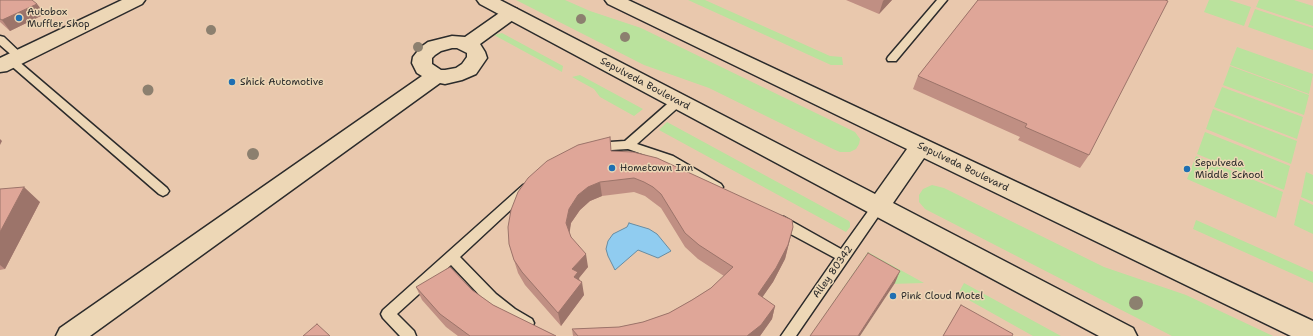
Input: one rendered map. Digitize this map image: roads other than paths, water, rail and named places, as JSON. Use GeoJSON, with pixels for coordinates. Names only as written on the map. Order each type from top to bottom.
{"type":"FeatureCollection","features":[{"type":"Feature","properties":{"kind":"main road"},"geometry":{"type":"LineString","coordinates":[[11,61],[136,0]]}},
{"type":"Feature","properties":{"kind":"main road","name":"Sepulveda Boulevard"},"geometry":{"type":"LineString","coordinates":[[486,0],[878,208],[1124,336]]}},
{"type":"Feature","properties":{"kind":"main road","name":"Sepulveda Boulevard"},"geometry":{"type":"LineString","coordinates":[[614,0],[1313,334]]}},
{"type":"Feature","properties":{"kind":"main road"},"geometry":{"type":"LineString","coordinates":[[468,44],[511,13]]}},
{"type":"Feature","properties":{"kind":"main road"},"geometry":{"type":"LineString","coordinates":[[460,42],[468,44],[473,48],[476,58],[469,69],[454,76],[436,76],[429,73],[424,68],[422,63],[423,57],[428,51],[443,43],[460,42]]}},
{"type":"Feature","properties":{"kind":"main road"},"geometry":{"type":"LineString","coordinates":[[68,336],[436,76]]}},
{"type":"Feature","properties":{"kind":"main road"},"geometry":{"type":"LineString","coordinates":[[878,208],[920,147]]}},
{"type":"Feature","properties":{"kind":"lane"},"geometry":{"type":"LineString","coordinates":[[892,59],[942,0]]}},
{"type":"Feature","properties":{"kind":"lane"},"geometry":{"type":"LineString","coordinates":[[0,39],[11,61],[163,191]]}},
{"type":"Feature","properties":{"kind":"lane"},"geometry":{"type":"LineString","coordinates":[[628,145],[678,101]]}},
{"type":"Feature","properties":{"kind":"lane"},"geometry":{"type":"LineString","coordinates":[[583,149],[628,145],[669,160],[730,194]]}},
{"type":"Feature","properties":{"kind":"lane"},"geometry":{"type":"LineString","coordinates":[[410,336],[388,314],[538,177]]}},
{"type":"Feature","properties":{"kind":"lane","name":"Alley 80342"},"geometry":{"type":"LineString","coordinates":[[788,336],[878,208]]}},
{"type":"Feature","properties":{"kind":"lane"},"geometry":{"type":"LineString","coordinates":[[770,216],[844,257]]}},
{"type":"Feature","properties":{"kind":"lane"},"geometry":{"type":"LineString","coordinates":[[451,257],[491,298],[536,329]]}},
{"type":"Feature","properties":{"kind":"water"},"geometry":{"type":"Polygon","coordinates":[[[629,223],[649,229],[657,234],[671,251],[658,258],[638,250],[615,270],[606,249],[608,241],[613,234],[627,227],[629,223]]]}},
{"type":"Feature","properties":{"kind":"place","name":"Autobox Muffler Shop"},"geometry":{"type":"Point","coordinates":[19,18]}},
{"type":"Feature","properties":{"kind":"place","name":"Shick Automotive"},"geometry":{"type":"Point","coordinates":[232,82]}},
{"type":"Feature","properties":{"kind":"place","name":"Hometown Inn"},"geometry":{"type":"Point","coordinates":[612,168]}},
{"type":"Feature","properties":{"kind":"place","name":"Sepulveda Middle School"},"geometry":{"type":"Point","coordinates":[1187,169]}},
{"type":"Feature","properties":{"kind":"place","name":"Pink Cloud Motel"},"geometry":{"type":"Point","coordinates":[893,296]}}]}
